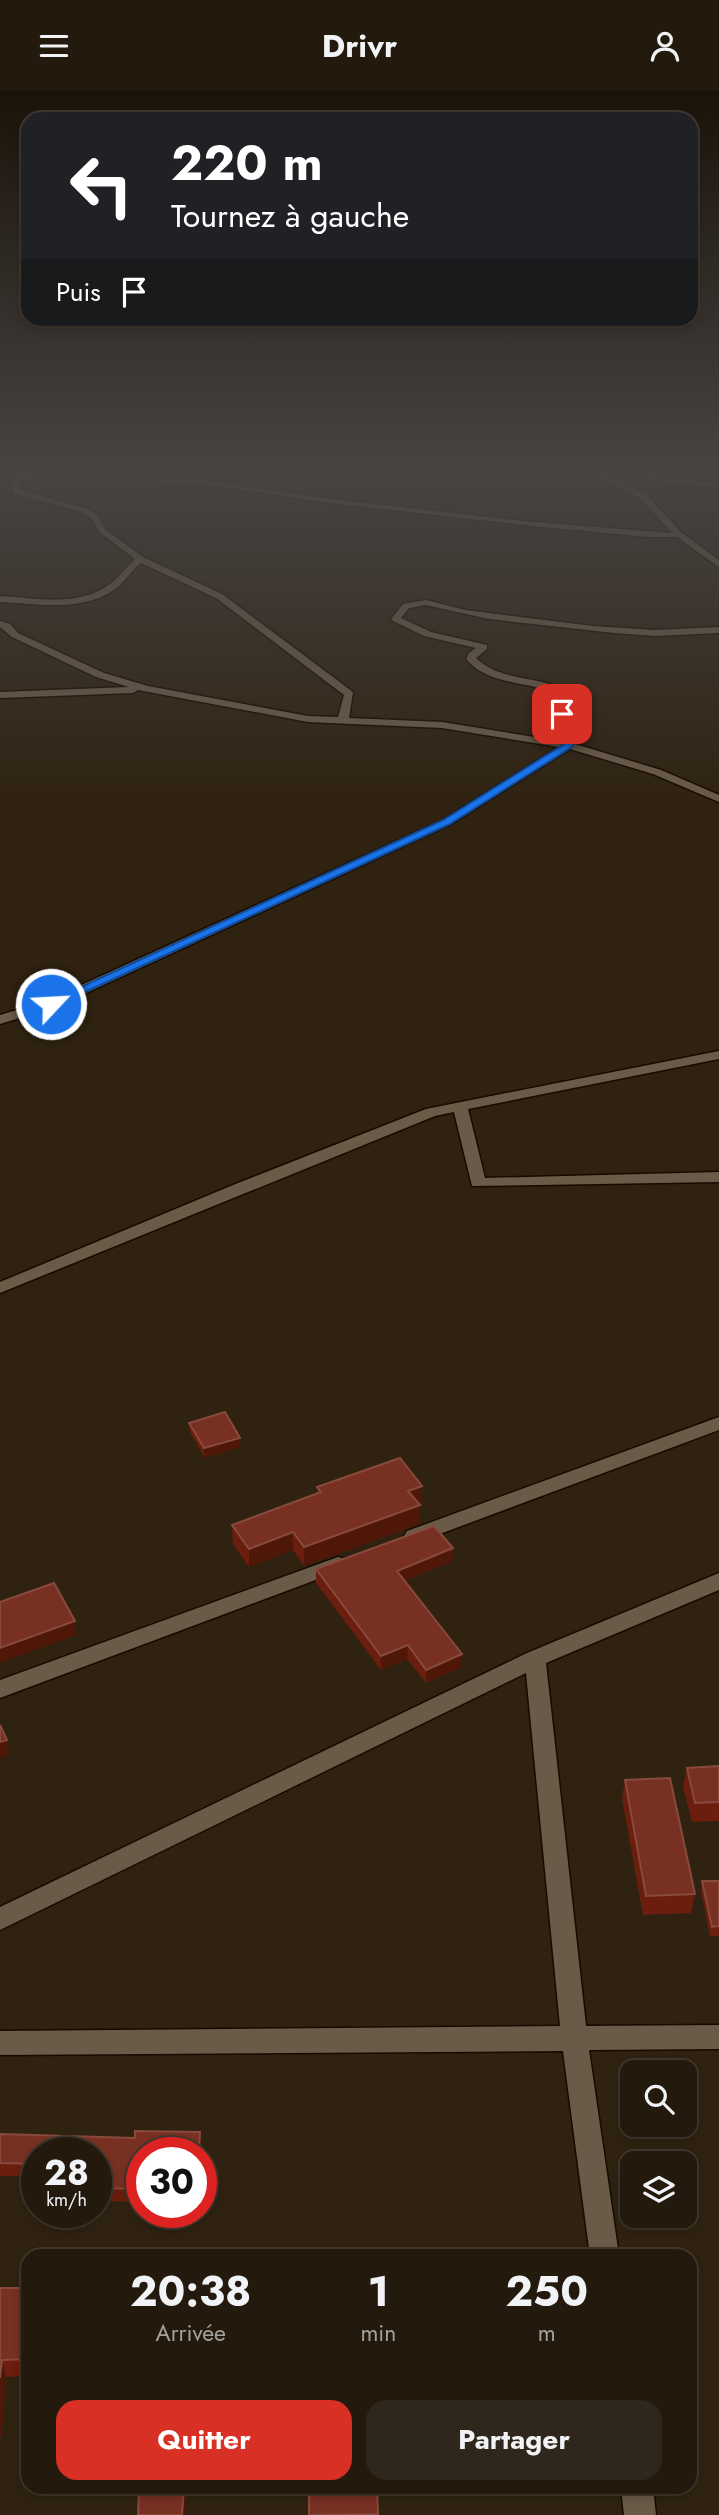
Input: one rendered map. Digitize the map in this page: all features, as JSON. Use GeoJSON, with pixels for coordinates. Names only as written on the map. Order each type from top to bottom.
{"type":"FeatureCollection","features":[{"type":"Feature","properties":{"kind":"street"},"geometry":{"type":"LineString","coordinates":[[0,599],[60,601],[94,596],[105,592],[120,580]]}},
{"type":"Feature","properties":{"kind":"street"},"geometry":{"type":"LineString","coordinates":[[185,580],[219,596],[349,694],[343,720]]}},
{"type":"Feature","properties":{"kind":"street"},"geometry":{"type":"LineString","coordinates":[[0,1020],[51,1004],[447,822],[569,745],[574,732],[562,714],[574,701],[570,697],[558,691],[503,680],[488,674],[471,659],[472,655],[484,647],[428,634],[404,625],[396,619],[405,606],[420,602],[432,603],[455,611],[510,619],[653,633],[719,630]]}},
{"type":"Feature","properties":{"kind":"street"},"geometry":{"type":"LineString","coordinates":[[0,624],[15,635],[100,675],[146,689],[308,719],[442,725],[569,745],[657,772],[714,796],[719,783]]}},
{"type":"Feature","properties":{"kind":"street"},"geometry":{"type":"LineString","coordinates":[[0,695],[146,689]]}},
{"type":"Feature","properties":{"kind":"street"},"geometry":{"type":"LineString","coordinates":[[0,1288],[431,1112],[719,1055]]}},
{"type":"Feature","properties":{"kind":"street"},"geometry":{"type":"LineString","coordinates":[[460,1107],[478,1183],[719,1177]]}},
{"type":"Feature","properties":{"kind":"street"},"geometry":{"type":"LineString","coordinates":[[392,1544],[719,1423]]}},
{"type":"Feature","properties":{"kind":"street"},"geometry":{"type":"LineString","coordinates":[[0,1689],[353,1559]]}},
{"type":"Feature","properties":{"kind":"street"},"geometry":{"type":"LineString","coordinates":[[0,1919],[535,1659],[719,1581]]}},
{"type":"Feature","properties":{"kind":"street"},"geometry":{"type":"LineString","coordinates":[[535,1659],[575,2038],[604,2249]]}},
{"type":"Feature","properties":{"kind":"street"},"geometry":{"type":"LineString","coordinates":[[0,2043],[719,2037]]}},
{"type":"Feature","properties":{"kind":"street"},"geometry":{"type":"LineString","coordinates":[[638,2494],[640,2515]]}},
{"type":"Feature","properties":{"kind":"building"},"geometry":{"type":"Polygon","coordinates":[[[225,1412],[240,1438],[204,1448],[189,1423],[225,1412]]]}},
{"type":"Feature","properties":{"kind":"building"},"geometry":{"type":"Polygon","coordinates":[[[400,1458],[422,1486],[408,1491],[420,1505],[304,1547],[293,1532],[249,1549],[232,1525],[321,1492],[317,1487],[400,1458]]]}},
{"type":"Feature","properties":{"kind":"building"},"geometry":{"type":"Polygon","coordinates":[[[434,1526],[453,1548],[397,1571],[462,1654],[426,1670],[408,1645],[381,1656],[316,1569],[434,1526]]]}},
{"type":"Feature","properties":{"kind":"building"},"geometry":{"type":"Polygon","coordinates":[[[54,1583],[75,1621],[0,1648],[0,1602],[54,1583]]]}},
{"type":"Feature","properties":{"kind":"building"},"geometry":{"type":"Polygon","coordinates":[[[0,1725],[7,1740],[0,1742],[0,1725]]]}},
{"type":"Feature","properties":{"kind":"building"},"geometry":{"type":"Polygon","coordinates":[[[719,1766],[719,1802],[695,1803],[687,1768],[719,1766]]]}},
{"type":"Feature","properties":{"kind":"building"},"geometry":{"type":"Polygon","coordinates":[[[670,1778],[695,1894],[646,1896],[625,1780],[670,1778]]]}},
{"type":"Feature","properties":{"kind":"building"},"geometry":{"type":"Polygon","coordinates":[[[702,1881],[719,1881],[719,1926],[712,1927],[702,1881]]]}},
{"type":"Feature","properties":{"kind":"building"},"geometry":{"type":"Polygon","coordinates":[[[135,2131],[200,2132],[200,2137],[135,2137],[135,2131]]]}},
{"type":"Feature","properties":{"kind":"building"},"geometry":{"type":"Polygon","coordinates":[[[0,2134],[101,2137],[21,2137],[21,2164],[0,2163],[0,2134]]]}},
{"type":"Feature","properties":{"kind":"building"},"geometry":{"type":"Polygon","coordinates":[[[112,2137],[126,2138],[126,2189],[112,2188],[112,2137]]]}},
{"type":"Feature","properties":{"kind":"building"},"geometry":{"type":"Polygon","coordinates":[[[0,2288],[21,2288],[21,2359],[2,2360],[0,2378],[0,2288]]]}},
{"type":"Feature","properties":{"kind":"building"},"geometry":{"type":"Polygon","coordinates":[[[139,2494],[184,2494],[182,2515],[138,2515],[139,2494]]]}},
{"type":"Feature","properties":{"kind":"building"},"geometry":{"type":"Polygon","coordinates":[[[309,2494],[377,2494],[378,2514],[309,2515],[309,2494]]]}},
{"type":"Feature","properties":{"kind":"route"},"geometry":{"type":"LineString","coordinates":[[51,1004],[447,822],[569,745],[574,732],[562,714]]}}]}
